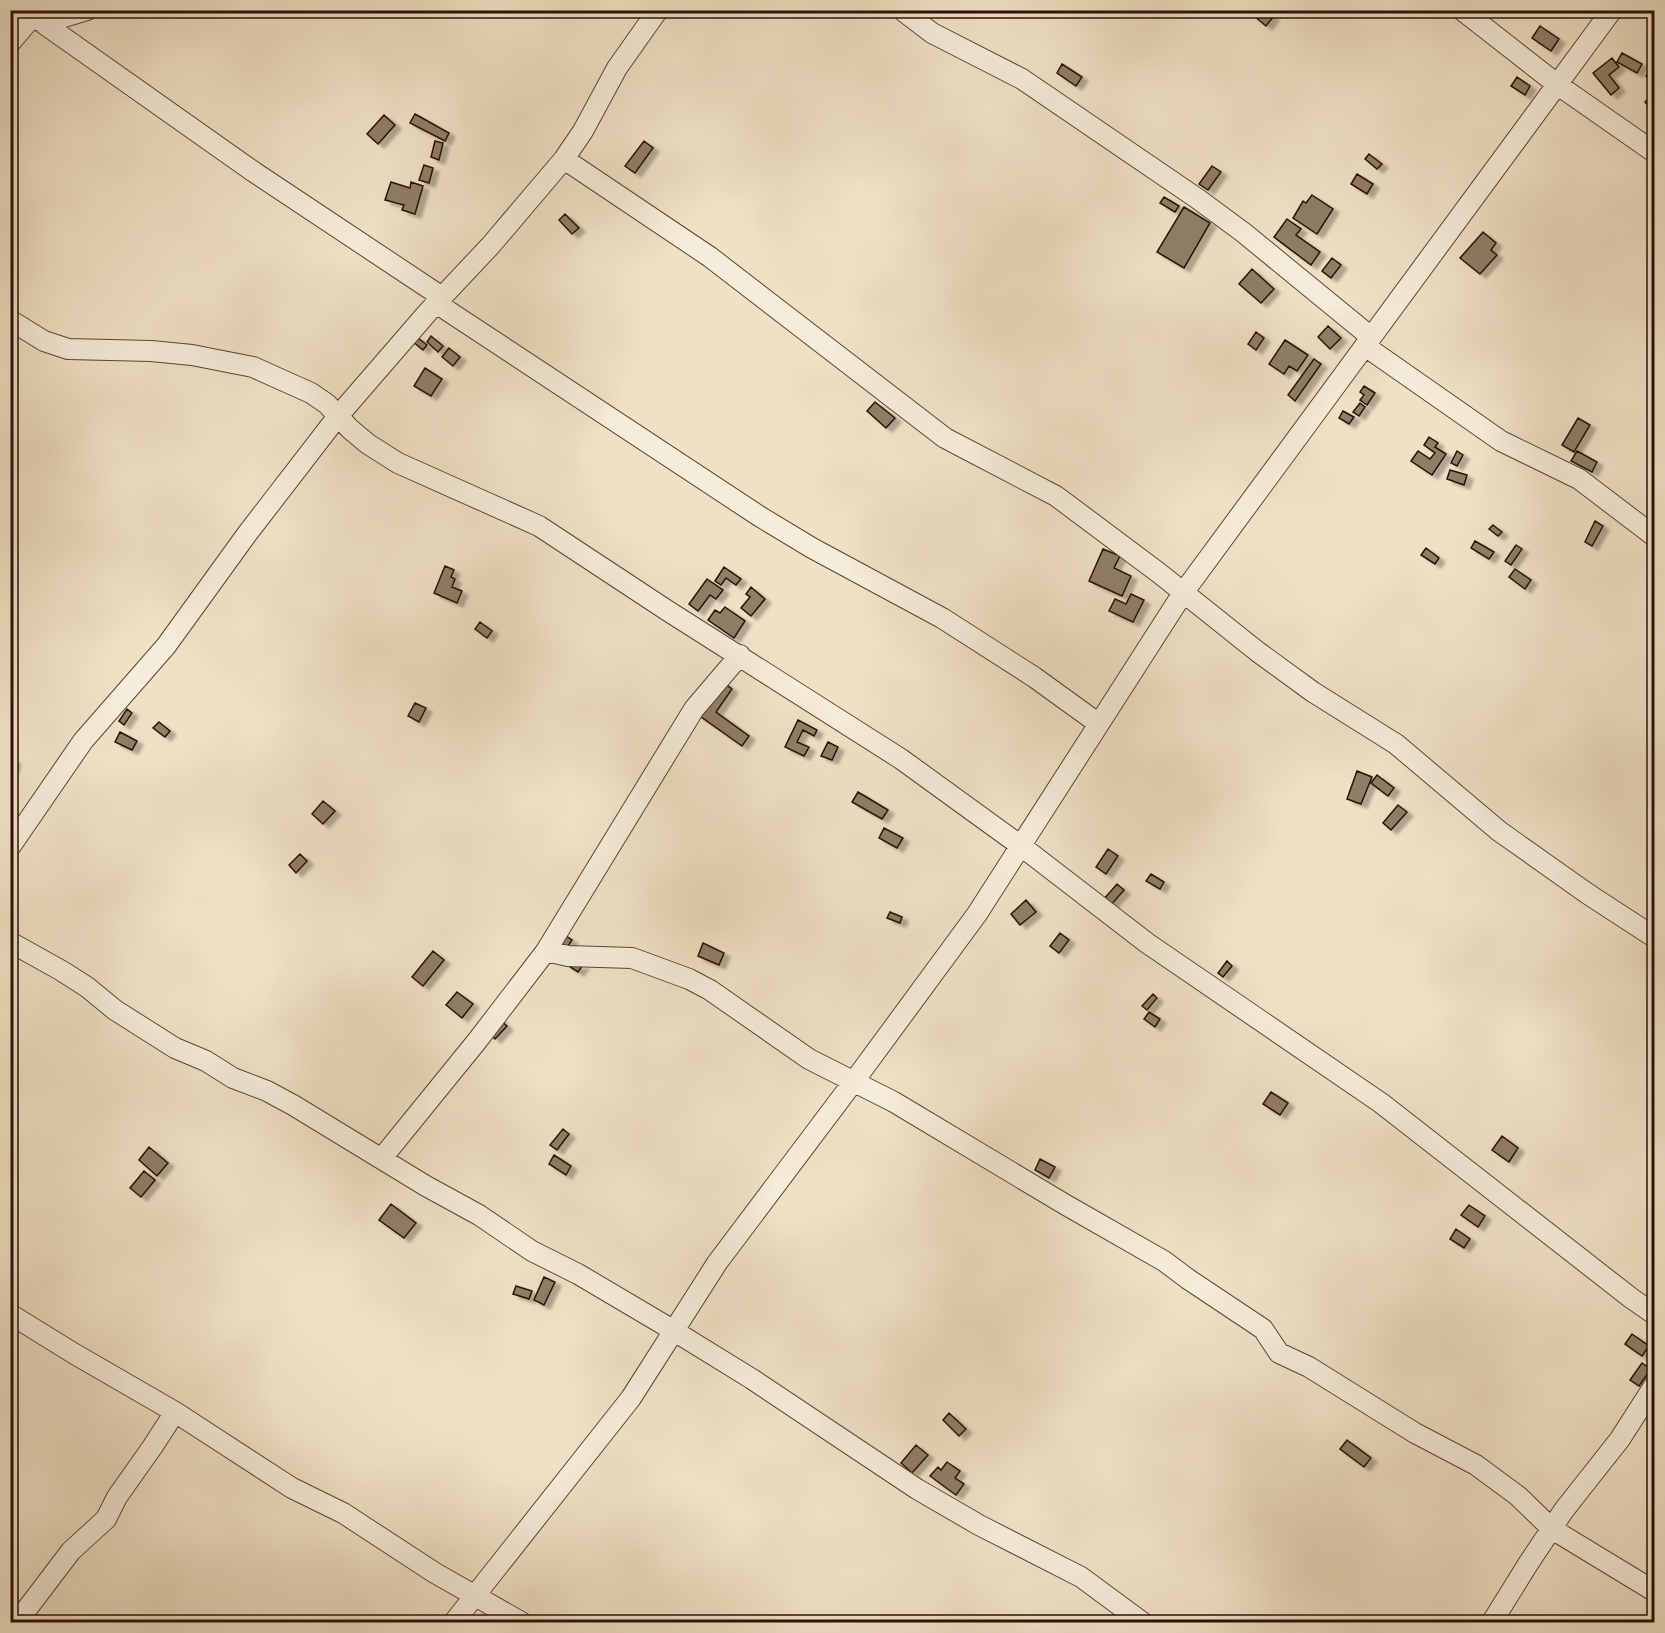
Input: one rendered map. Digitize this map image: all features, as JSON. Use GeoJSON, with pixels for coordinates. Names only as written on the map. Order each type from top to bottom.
{"type":"FeatureCollection","features":[{"type":"Feature","properties":{"kind":"street"},"geometry":{"type":"LineString","coordinates":[[31,16],[48,22],[87,10]]}},
{"type":"Feature","properties":{"kind":"street"},"geometry":{"type":"LineString","coordinates":[[10,847],[83,741],[166,646],[338,416],[439,300],[491,245],[564,159],[583,131],[617,68],[658,10]]}},
{"type":"Feature","properties":{"kind":"street"},"geometry":{"type":"LineString","coordinates":[[902,10],[932,33],[1022,79],[1189,193],[1244,233],[1368,342],[1502,441],[1579,479],[1654,536]]}},
{"type":"Feature","properties":{"kind":"street"},"geometry":{"type":"LineString","coordinates":[[1462,10],[1558,85],[1654,152]]}},
{"type":"Feature","properties":{"kind":"street"},"geometry":{"type":"LineString","coordinates":[[454,1623],[631,1398],[717,1263],[977,914],[1184,593],[1612,10]]}},
{"type":"Feature","properties":{"kind":"street"},"geometry":{"type":"LineString","coordinates":[[10,43],[31,16]]}},
{"type":"Feature","properties":{"kind":"street"},"geometry":{"type":"LineString","coordinates":[[31,16],[439,300],[759,516],[812,548],[942,618],[1034,677],[1099,724]]}},
{"type":"Feature","properties":{"kind":"street"},"geometry":{"type":"LineString","coordinates":[[564,159],[710,257],[945,438],[1056,496],[1258,652],[1313,692],[1396,744],[1499,831],[1654,937]]}},
{"type":"Feature","properties":{"kind":"street"},"geometry":{"type":"LineString","coordinates":[[10,320],[44,341],[68,349],[151,351],[202,357],[253,367],[311,393],[327,404],[368,444],[398,463],[539,526],[902,759],[1021,846],[1147,943],[1381,1103],[1654,1314]]}},
{"type":"Feature","properties":{"kind":"street"},"geometry":{"type":"LineString","coordinates":[[382,1158],[477,1041],[546,951],[694,709],[740,655]]}},
{"type":"Feature","properties":{"kind":"street"},"geometry":{"type":"LineString","coordinates":[[10,942],[62,970],[115,1010],[175,1048],[293,1105],[363,1149],[479,1215],[532,1251],[578,1274],[674,1331],[752,1379],[917,1489],[979,1525],[1081,1577],[1143,1623]]}},
{"type":"Feature","properties":{"kind":"street"},"geometry":{"type":"LineString","coordinates":[[546,951],[568,956],[632,958],[688,979],[727,1000],[809,1059],[894,1102],[1164,1261],[1263,1329],[1279,1353],[1309,1367],[1415,1433],[1476,1465],[1518,1496],[1552,1529],[1654,1591]]}},
{"type":"Feature","properties":{"kind":"street"},"geometry":{"type":"LineString","coordinates":[[10,1314],[176,1412],[292,1488],[343,1513],[415,1561],[521,1623]]}},
{"type":"Feature","properties":{"kind":"street"},"geometry":{"type":"LineString","coordinates":[[1492,1623],[1527,1564],[1564,1510],[1620,1439],[1654,1386]]}},
{"type":"Feature","properties":{"kind":"street"},"geometry":{"type":"LineString","coordinates":[[16,1623],[71,1551],[106,1519],[117,1497],[176,1412]]}},
{"type":"Feature","properties":{"kind":"building"},"geometry":{"type":"Polygon","coordinates":[[[1265,10],[1273,17],[1266,26],[1248,11],[1265,10]]]}},
{"type":"Feature","properties":{"kind":"building"},"geometry":{"type":"Polygon","coordinates":[[[1540,26],[1559,39],[1551,51],[1532,38],[1540,26]]]}},
{"type":"Feature","properties":{"kind":"building"},"geometry":{"type":"Polygon","coordinates":[[[1622,53],[1642,64],[1637,73],[1617,62],[1622,53]]]}},
{"type":"Feature","properties":{"kind":"building"},"geometry":{"type":"Polygon","coordinates":[[[1612,58],[1619,67],[1609,75],[1619,88],[1611,95],[1593,73],[1612,58]]]}},
{"type":"Feature","properties":{"kind":"building"},"geometry":{"type":"Polygon","coordinates":[[[1062,64],[1082,77],[1076,86],[1057,73],[1062,64]]]}},
{"type":"Feature","properties":{"kind":"building"},"geometry":{"type":"Polygon","coordinates":[[[1654,70],[1654,84],[1646,76],[1654,70]]]}},
{"type":"Feature","properties":{"kind":"building"},"geometry":{"type":"Polygon","coordinates":[[[1517,77],[1530,86],[1525,95],[1511,86],[1517,77]]]}},
{"type":"Feature","properties":{"kind":"building"},"geometry":{"type":"Polygon","coordinates":[[[1654,93],[1654,105],[1651,109],[1645,102],[1654,93]]]}},
{"type":"Feature","properties":{"kind":"building"},"geometry":{"type":"Polygon","coordinates":[[[415,114],[449,133],[445,141],[410,123],[415,114]]]}},
{"type":"Feature","properties":{"kind":"building"},"geometry":{"type":"Polygon","coordinates":[[[384,115],[395,125],[378,144],[367,134],[384,115]]]}},
{"type":"Feature","properties":{"kind":"building"},"geometry":{"type":"Polygon","coordinates":[[[435,141],[443,143],[439,160],[431,157],[435,141]]]}},
{"type":"Feature","properties":{"kind":"building"},"geometry":{"type":"Polygon","coordinates":[[[644,141],[653,148],[635,173],[625,166],[644,141]]]}},
{"type":"Feature","properties":{"kind":"building"},"geometry":{"type":"Polygon","coordinates":[[[1369,154],[1382,164],[1377,169],[1365,159],[1369,154]]]}},
{"type":"Feature","properties":{"kind":"building"},"geometry":{"type":"Polygon","coordinates":[[[424,165],[433,168],[429,183],[419,180],[424,165]]]}},
{"type":"Feature","properties":{"kind":"building"},"geometry":{"type":"Polygon","coordinates":[[[1212,166],[1221,172],[1208,190],[1199,184],[1212,166]]]}},
{"type":"Feature","properties":{"kind":"building"},"geometry":{"type":"Polygon","coordinates":[[[1357,174],[1373,184],[1367,194],[1351,184],[1357,174]]]}},
{"type":"Feature","properties":{"kind":"building"},"geometry":{"type":"Polygon","coordinates":[[[391,182],[410,188],[411,182],[423,186],[415,214],[402,210],[404,205],[385,200],[391,182]]]}},
{"type":"Feature","properties":{"kind":"building"},"geometry":{"type":"Polygon","coordinates":[[[1312,195],[1333,209],[1317,234],[1293,218],[1303,201],[1306,203],[1312,195]]]}},
{"type":"Feature","properties":{"kind":"building"},"geometry":{"type":"Polygon","coordinates":[[[1164,197],[1179,206],[1175,212],[1160,203],[1164,197]]]}},
{"type":"Feature","properties":{"kind":"building"},"geometry":{"type":"Polygon","coordinates":[[[1184,207],[1210,223],[1184,268],[1157,252],[1184,207]]]}},
{"type":"Feature","properties":{"kind":"building"},"geometry":{"type":"Polygon","coordinates":[[[565,214],[579,228],[572,234],[559,220],[565,214]]]}},
{"type":"Feature","properties":{"kind":"building"},"geometry":{"type":"Polygon","coordinates":[[[1287,219],[1301,229],[1296,235],[1320,252],[1311,265],[1274,237],[1287,219]]]}},
{"type":"Feature","properties":{"kind":"building"},"geometry":{"type":"Polygon","coordinates":[[[1483,232],[1496,243],[1491,250],[1497,255],[1480,274],[1460,258],[1483,232]]]}},
{"type":"Feature","properties":{"kind":"building"},"geometry":{"type":"Polygon","coordinates":[[[1332,258],[1341,265],[1331,278],[1322,271],[1332,258]]]}},
{"type":"Feature","properties":{"kind":"building"},"geometry":{"type":"Polygon","coordinates":[[[1252,269],[1274,289],[1261,303],[1239,284],[1252,269]]]}},
{"type":"Feature","properties":{"kind":"building"},"geometry":{"type":"Polygon","coordinates":[[[1328,326],[1341,338],[1330,349],[1318,337],[1328,326]]]}},
{"type":"Feature","properties":{"kind":"building"},"geometry":{"type":"Polygon","coordinates":[[[1256,332],[1264,338],[1256,350],[1248,344],[1256,332]]]}},
{"type":"Feature","properties":{"kind":"building"},"geometry":{"type":"Polygon","coordinates":[[[431,336],[443,346],[438,352],[427,342],[431,336]]]}},
{"type":"Feature","properties":{"kind":"building"},"geometry":{"type":"Polygon","coordinates":[[[417,337],[427,345],[423,350],[413,342],[417,337]]]}},
{"type":"Feature","properties":{"kind":"building"},"geometry":{"type":"Polygon","coordinates":[[[1285,340],[1308,355],[1297,371],[1289,366],[1284,374],[1269,364],[1285,340]]]}},
{"type":"Feature","properties":{"kind":"building"},"geometry":{"type":"Polygon","coordinates":[[[449,348],[460,357],[453,366],[442,357],[449,348]]]}},
{"type":"Feature","properties":{"kind":"building"},"geometry":{"type":"Polygon","coordinates":[[[1314,359],[1321,364],[1295,401],[1288,395],[1314,359]]]}},
{"type":"Feature","properties":{"kind":"building"},"geometry":{"type":"Polygon","coordinates":[[[425,368],[442,379],[431,396],[414,386],[425,368]]]}},
{"type":"Feature","properties":{"kind":"building"},"geometry":{"type":"Polygon","coordinates":[[[1364,386],[1375,393],[1367,405],[1360,400],[1364,395],[1360,392],[1364,386]]]}},
{"type":"Feature","properties":{"kind":"building"},"geometry":{"type":"Polygon","coordinates":[[[875,402],[895,418],[886,428],[867,411],[875,402]]]}},
{"type":"Feature","properties":{"kind":"building"},"geometry":{"type":"Polygon","coordinates":[[[1360,403],[1365,407],[1359,416],[1353,412],[1360,403]]]}},
{"type":"Feature","properties":{"kind":"building"},"geometry":{"type":"Polygon","coordinates":[[[1343,411],[1354,417],[1349,424],[1339,418],[1343,411]]]}},
{"type":"Feature","properties":{"kind":"building"},"geometry":{"type":"Polygon","coordinates":[[[1578,418],[1590,425],[1574,452],[1562,445],[1578,418]]]}},
{"type":"Feature","properties":{"kind":"building"},"geometry":{"type":"Polygon","coordinates":[[[1429,437],[1438,443],[1435,447],[1446,454],[1432,475],[1411,461],[1418,451],[1430,459],[1435,453],[1424,445],[1429,437]]]}},
{"type":"Feature","properties":{"kind":"building"},"geometry":{"type":"Polygon","coordinates":[[[1457,451],[1463,455],[1457,466],[1451,463],[1457,451]]]}},
{"type":"Feature","properties":{"kind":"building"},"geometry":{"type":"Polygon","coordinates":[[[1577,451],[1597,462],[1592,472],[1571,461],[1577,451]]]}},
{"type":"Feature","properties":{"kind":"building"},"geometry":{"type":"Polygon","coordinates":[[[1450,470],[1467,475],[1464,485],[1447,479],[1450,470]]]}},
{"type":"Feature","properties":{"kind":"building"},"geometry":{"type":"Polygon","coordinates":[[[1595,521],[1603,526],[1592,546],[1585,542],[1595,521]]]}},
{"type":"Feature","properties":{"kind":"building"},"geometry":{"type":"Polygon","coordinates":[[[1493,525],[1502,532],[1498,536],[1489,529],[1493,525]]]}},
{"type":"Feature","properties":{"kind":"building"},"geometry":{"type":"Polygon","coordinates":[[[1475,541],[1494,552],[1489,559],[1471,548],[1475,541]]]}},
{"type":"Feature","properties":{"kind":"building"},"geometry":{"type":"Polygon","coordinates":[[[1516,545],[1522,549],[1511,565],[1505,561],[1516,545]]]}},
{"type":"Feature","properties":{"kind":"building"},"geometry":{"type":"Polygon","coordinates":[[[1426,548],[1439,558],[1435,564],[1421,555],[1426,548]]]}},
{"type":"Feature","properties":{"kind":"building"},"geometry":{"type":"Polygon","coordinates":[[[1103,549],[1120,556],[1114,568],[1131,576],[1122,596],[1089,581],[1103,549]]]}},
{"type":"Feature","properties":{"kind":"building"},"geometry":{"type":"Polygon","coordinates":[[[445,566],[454,570],[451,577],[455,579],[452,587],[462,591],[457,603],[434,593],[445,566]]]}},
{"type":"Feature","properties":{"kind":"building"},"geometry":{"type":"Polygon","coordinates":[[[724,567],[741,579],[736,585],[726,578],[721,585],[715,581],[724,567]]]}},
{"type":"Feature","properties":{"kind":"building"},"geometry":{"type":"Polygon","coordinates":[[[1515,569],[1531,580],[1525,589],[1509,577],[1515,569]]]}},
{"type":"Feature","properties":{"kind":"building"},"geometry":{"type":"Polygon","coordinates":[[[707,579],[723,590],[716,599],[710,595],[698,611],[689,604],[707,579]]]}},
{"type":"Feature","properties":{"kind":"building"},"geometry":{"type":"Polygon","coordinates":[[[751,587],[765,599],[751,616],[741,608],[750,597],[746,594],[751,587]]]}},
{"type":"Feature","properties":{"kind":"building"},"geometry":{"type":"Polygon","coordinates":[[[1131,594],[1144,600],[1133,622],[1109,611],[1115,599],[1126,604],[1131,594]]]}},
{"type":"Feature","properties":{"kind":"building"},"geometry":{"type":"Polygon","coordinates":[[[725,607],[745,621],[734,638],[708,620],[715,610],[720,613],[725,607]]]}},
{"type":"Feature","properties":{"kind":"building"},"geometry":{"type":"Polygon","coordinates":[[[480,622],[492,631],[487,638],[475,629],[480,622]]]}},
{"type":"Feature","properties":{"kind":"building"},"geometry":{"type":"Polygon","coordinates":[[[721,681],[732,689],[716,712],[749,736],[742,746],[697,714],[721,681]]]}},
{"type":"Feature","properties":{"kind":"building"},"geometry":{"type":"Polygon","coordinates":[[[415,703],[426,708],[419,722],[408,716],[415,703]]]}},
{"type":"Feature","properties":{"kind":"building"},"geometry":{"type":"Polygon","coordinates":[[[127,709],[132,713],[124,725],[119,721],[127,709]]]}},
{"type":"Feature","properties":{"kind":"building"},"geometry":{"type":"Polygon","coordinates":[[[798,720],[817,730],[814,736],[803,730],[797,742],[809,747],[804,756],[785,747],[798,720]]]}},
{"type":"Feature","properties":{"kind":"building"},"geometry":{"type":"Polygon","coordinates":[[[159,722],[170,731],[165,737],[153,728],[159,722]]]}},
{"type":"Feature","properties":{"kind":"building"},"geometry":{"type":"Polygon","coordinates":[[[120,732],[137,741],[132,750],[115,742],[120,732]]]}},
{"type":"Feature","properties":{"kind":"building"},"geometry":{"type":"Polygon","coordinates":[[[828,742],[838,747],[832,760],[821,756],[828,742]]]}},
{"type":"Feature","properties":{"kind":"building"},"geometry":{"type":"Polygon","coordinates":[[[10,759],[15,760],[10,775],[10,759]]]}},
{"type":"Feature","properties":{"kind":"building"},"geometry":{"type":"Polygon","coordinates":[[[1357,771],[1372,777],[1361,804],[1347,799],[1357,771]]]}},
{"type":"Feature","properties":{"kind":"building"},"geometry":{"type":"Polygon","coordinates":[[[1377,775],[1394,788],[1388,796],[1371,783],[1377,775]]]}},
{"type":"Feature","properties":{"kind":"building"},"geometry":{"type":"Polygon","coordinates":[[[858,792],[888,810],[882,819],[852,802],[858,792]]]}},
{"type":"Feature","properties":{"kind":"building"},"geometry":{"type":"Polygon","coordinates":[[[323,801],[335,811],[323,824],[312,814],[323,801]]]}},
{"type":"Feature","properties":{"kind":"building"},"geometry":{"type":"Polygon","coordinates":[[[1398,805],[1407,812],[1391,830],[1383,823],[1398,805]]]}},
{"type":"Feature","properties":{"kind":"building"},"geometry":{"type":"Polygon","coordinates":[[[884,828],[903,838],[897,848],[879,838],[884,828]]]}},
{"type":"Feature","properties":{"kind":"building"},"geometry":{"type":"Polygon","coordinates":[[[1108,849],[1118,856],[1106,874],[1096,867],[1108,849]]]}},
{"type":"Feature","properties":{"kind":"building"},"geometry":{"type":"Polygon","coordinates":[[[300,854],[307,861],[296,873],[289,865],[300,854]]]}},
{"type":"Feature","properties":{"kind":"building"},"geometry":{"type":"Polygon","coordinates":[[[1151,874],[1164,882],[1160,889],[1146,881],[1151,874]]]}},
{"type":"Feature","properties":{"kind":"building"},"geometry":{"type":"Polygon","coordinates":[[[1117,884],[1124,890],[1111,905],[1104,899],[1117,884]]]}},
{"type":"Feature","properties":{"kind":"building"},"geometry":{"type":"Polygon","coordinates":[[[1026,900],[1036,912],[1020,925],[1011,914],[1026,900]]]}},
{"type":"Feature","properties":{"kind":"building"},"geometry":{"type":"Polygon","coordinates":[[[890,912],[902,917],[900,923],[887,918],[890,912]]]}},
{"type":"Feature","properties":{"kind":"building"},"geometry":{"type":"Polygon","coordinates":[[[1060,933],[1069,940],[1059,953],[1050,946],[1060,933]]]}},
{"type":"Feature","properties":{"kind":"building"},"geometry":{"type":"Polygon","coordinates":[[[563,934],[572,940],[564,952],[555,945],[563,934]]]}},
{"type":"Feature","properties":{"kind":"building"},"geometry":{"type":"Polygon","coordinates":[[[703,943],[724,953],[719,965],[698,956],[703,943]]]}},
{"type":"Feature","properties":{"kind":"building"},"geometry":{"type":"Polygon","coordinates":[[[433,951],[444,960],[423,986],[412,977],[433,951]]]}},
{"type":"Feature","properties":{"kind":"building"},"geometry":{"type":"Polygon","coordinates":[[[1227,961],[1232,966],[1223,977],[1218,973],[1227,961]]]}},
{"type":"Feature","properties":{"kind":"building"},"geometry":{"type":"Polygon","coordinates":[[[567,965],[583,965],[578,972],[567,965]]]}},
{"type":"Feature","properties":{"kind":"building"},"geometry":{"type":"Polygon","coordinates":[[[457,992],[473,1004],[462,1018],[446,1005],[457,992]]]}},
{"type":"Feature","properties":{"kind":"building"},"geometry":{"type":"Polygon","coordinates":[[[1153,994],[1157,998],[1147,1010],[1142,1006],[1153,994]]]}},
{"type":"Feature","properties":{"kind":"building"},"geometry":{"type":"Polygon","coordinates":[[[1149,1012],[1160,1019],[1155,1027],[1144,1019],[1149,1012]]]}},
{"type":"Feature","properties":{"kind":"building"},"geometry":{"type":"Polygon","coordinates":[[[498,1018],[507,1026],[495,1039],[486,1030],[498,1018]]]}},
{"type":"Feature","properties":{"kind":"building"},"geometry":{"type":"Polygon","coordinates":[[[1271,1092],[1288,1103],[1280,1115],[1263,1104],[1271,1092]]]}},
{"type":"Feature","properties":{"kind":"building"},"geometry":{"type":"Polygon","coordinates":[[[563,1129],[569,1134],[557,1150],[550,1145],[563,1129]]]}},
{"type":"Feature","properties":{"kind":"building"},"geometry":{"type":"Polygon","coordinates":[[[1502,1136],[1518,1148],[1509,1162],[1492,1150],[1502,1136]]]}},
{"type":"Feature","properties":{"kind":"building"},"geometry":{"type":"Polygon","coordinates":[[[149,1147],[168,1163],[157,1176],[139,1160],[149,1147]]]}},
{"type":"Feature","properties":{"kind":"building"},"geometry":{"type":"Polygon","coordinates":[[[554,1155],[571,1166],[566,1175],[549,1164],[554,1155]]]}},
{"type":"Feature","properties":{"kind":"building"},"geometry":{"type":"Polygon","coordinates":[[[1040,1159],[1055,1167],[1049,1178],[1035,1170],[1040,1159]]]}},
{"type":"Feature","properties":{"kind":"building"},"geometry":{"type":"Polygon","coordinates":[[[144,1171],[155,1180],[141,1197],[130,1188],[144,1171]]]}},
{"type":"Feature","properties":{"kind":"building"},"geometry":{"type":"Polygon","coordinates":[[[391,1204],[416,1223],[404,1238],[379,1220],[391,1204]]]}},
{"type":"Feature","properties":{"kind":"building"},"geometry":{"type":"Polygon","coordinates":[[[1469,1205],[1485,1216],[1478,1227],[1461,1215],[1469,1205]]]}},
{"type":"Feature","properties":{"kind":"building"},"geometry":{"type":"Polygon","coordinates":[[[1456,1229],[1470,1239],[1464,1248],[1450,1239],[1456,1229]]]}},
{"type":"Feature","properties":{"kind":"building"},"geometry":{"type":"Polygon","coordinates":[[[544,1277],[555,1282],[544,1305],[534,1300],[544,1277]]]}},
{"type":"Feature","properties":{"kind":"building"},"geometry":{"type":"Polygon","coordinates":[[[516,1286],[532,1291],[529,1299],[513,1294],[516,1286]]]}},
{"type":"Feature","properties":{"kind":"building"},"geometry":{"type":"Polygon","coordinates":[[[1632,1334],[1649,1346],[1642,1356],[1625,1344],[1632,1334]]]}},
{"type":"Feature","properties":{"kind":"building"},"geometry":{"type":"Polygon","coordinates":[[[1642,1363],[1651,1369],[1639,1386],[1630,1380],[1642,1363]]]}},
{"type":"Feature","properties":{"kind":"building"},"geometry":{"type":"Polygon","coordinates":[[[949,1413],[966,1429],[959,1436],[943,1420],[949,1413]]]}},
{"type":"Feature","properties":{"kind":"building"},"geometry":{"type":"Polygon","coordinates":[[[1347,1440],[1371,1458],[1364,1467],[1340,1449],[1347,1440]]]}},
{"type":"Feature","properties":{"kind":"building"},"geometry":{"type":"Polygon","coordinates":[[[916,1445],[928,1455],[912,1473],[901,1463],[916,1445]]]}},
{"type":"Feature","properties":{"kind":"building"},"geometry":{"type":"Polygon","coordinates":[[[947,1462],[960,1471],[955,1478],[964,1484],[956,1495],[930,1476],[938,1467],[941,1470],[947,1462]]]}}]}
